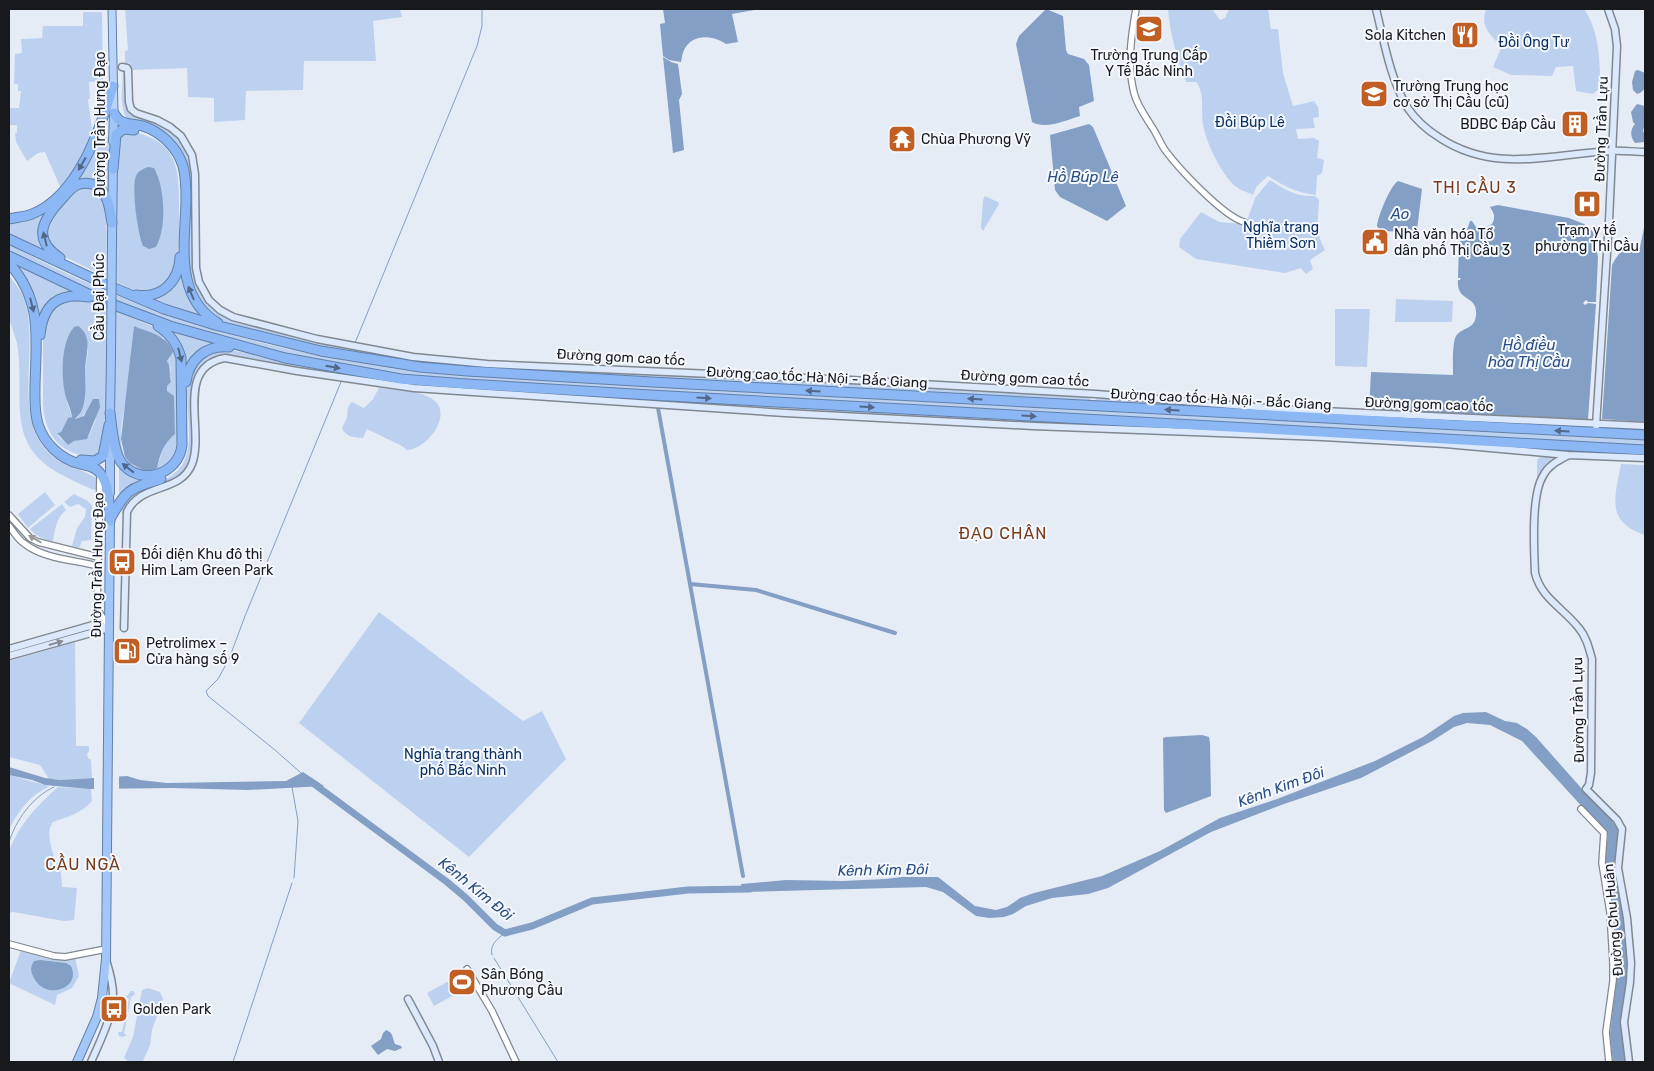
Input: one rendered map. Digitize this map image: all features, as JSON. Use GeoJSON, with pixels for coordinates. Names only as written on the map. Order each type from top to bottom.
{"type":"FeatureCollection","features":[{"type":"Feature","properties":{"kind":"highway"},"geometry":{"type":"LineString","coordinates":[[9,219],[32,214],[51,202],[66,187],[91,148],[113,86]]}},
{"type":"Feature","properties":{"kind":"highway"},"geometry":{"type":"LineString","coordinates":[[114,112],[122,122],[148,128],[164,138],[173,147],[182,163],[186,185],[186,273],[190,292],[200,309],[212,319],[222,324],[310,349]]}},
{"type":"Feature","properties":{"kind":"highway","name":"Đường Trần Hưng Đạo"},"geometry":{"type":"LineString","coordinates":[[112,239],[114,112]]}},
{"type":"Feature","properties":{"kind":"highway"},"geometry":{"type":"LineString","coordinates":[[105,284],[140,295],[157,293],[166,288],[175,279],[180,260],[180,178],[177,165],[171,153],[165,145],[150,135],[137,130],[123,130],[118,132],[116,136],[113,169]]}},
{"type":"Feature","properties":{"kind":"highway"},"geometry":{"type":"LineString","coordinates":[[94,279],[49,250],[43,237],[45,220],[74,186],[84,183],[95,185],[103,192],[112,223]]}},
{"type":"Feature","properties":{"kind":"highway","name":"Đường cao tốc Hà Nội - Bắc Giang"},"geometry":{"type":"LineString","coordinates":[[9,239],[105,284],[183,315],[310,349],[403,365],[467,371],[1645,435]]}},
{"type":"Feature","properties":{"kind":"highway","name":"Cầu Đại Phúc"},"geometry":{"type":"LineString","coordinates":[[111,356],[112,239]]}},
{"type":"Feature","properties":{"kind":"highway","name":"Đường cao tốc Hà Nội - Bắc Giang"},"geometry":{"type":"LineString","coordinates":[[9,256],[101,300],[170,326],[286,358],[395,378],[467,384],[1645,450]]}},
{"type":"Feature","properties":{"kind":"highway"},"geometry":{"type":"LineString","coordinates":[[9,263],[28,290],[34,312],[36,338],[35,411],[41,432],[50,446],[62,456],[76,463],[96,469],[101,474],[106,485],[110,520]]}},
{"type":"Feature","properties":{"kind":"highway"},"geometry":{"type":"LineString","coordinates":[[101,300],[78,296],[66,297],[57,300],[46,312],[40,333],[40,409],[44,428],[51,441],[68,455],[82,460],[95,461],[104,455],[110,423]]}},
{"type":"Feature","properties":{"kind":"highway"},"geometry":{"type":"LineString","coordinates":[[110,413],[117,454],[121,463],[128,469],[139,475],[153,476],[165,471],[175,462],[182,445],[182,375],[181,358],[178,349],[172,337],[164,330],[117,306]]}},
{"type":"Feature","properties":{"kind":"highway"},"geometry":{"type":"LineString","coordinates":[[110,520],[130,489],[167,476],[181,462],[186,446],[187,376],[198,356],[208,350],[219,347],[286,358]]}},
{"type":"Feature","properties":{"kind":"highway","name":"Đường Trần Hưng Đạo"},"geometry":{"type":"LineString","coordinates":[[106,949],[111,356]]}},
{"type":"Feature","properties":{"kind":"highway"},"geometry":{"type":"LineString","coordinates":[[77,1062],[97,1016],[102,998],[106,949]]}},
{"type":"Feature","properties":{"kind":"main road","name":"Đường Trần Hưng Đạo"},"geometry":{"type":"LineString","coordinates":[[112,9],[114,112]]}},
{"type":"Feature","properties":{"kind":"main road"},"geometry":{"type":"LineString","coordinates":[[1376,9],[1391,66],[1408,108],[1429,131],[1452,146],[1473,155],[1510,160],[1612,151],[1645,152]]}},
{"type":"Feature","properties":{"kind":"main road","name":"Đường Trần Lựu"},"geometry":{"type":"LineString","coordinates":[[1596,427],[1612,151],[1616,46],[1615,30],[1608,9]]}},
{"type":"Feature","properties":{"kind":"main road","name":"Đường gom cao tốc"},"geometry":{"type":"LineString","coordinates":[[122,67],[128,70],[129,102],[132,110],[140,115],[163,122],[174,129],[181,136],[192,155],[195,174],[196,268],[199,282],[205,294],[220,310],[234,318],[300,335],[413,357],[487,364],[851,380],[1066,393],[1280,409],[1596,427],[1645,426]]}},
{"type":"Feature","properties":{"kind":"main road"},"geometry":{"type":"LineString","coordinates":[[124,628],[127,512],[138,497],[172,484],[186,473],[192,465],[197,378],[201,371],[209,364],[225,358],[296,371],[414,388],[948,422],[1343,438],[1445,444],[1568,455],[1594,452],[1645,458]]}},
{"type":"Feature","properties":{"kind":"main road","name":"Đường Trần Lựu"},"geometry":{"type":"LineString","coordinates":[[1568,455],[1547,470],[1538,486],[1535,507],[1535,572],[1543,592],[1577,625],[1589,647],[1592,659],[1591,773],[1586,790]]}},
{"type":"Feature","properties":{"kind":"main road"},"geometry":{"type":"LineString","coordinates":[[9,649],[92,625],[109,628]]}},
{"type":"Feature","properties":{"kind":"main road"},"geometry":{"type":"LineString","coordinates":[[9,656],[109,628]]}},
{"type":"Feature","properties":{"kind":"main road","name":"Đường Chu Huân"},"geometry":{"type":"LineString","coordinates":[[1586,790],[1617,820],[1622,829],[1618,868],[1627,918],[1631,963],[1624,1022],[1629,1062]]}},
{"type":"Feature","properties":{"kind":"main road"},"geometry":{"type":"LineString","coordinates":[[91,1062],[104,1033],[113,995],[112,981],[106,959]]}},
{"type":"Feature","properties":{"kind":"main road"},"geometry":{"type":"LineString","coordinates":[[408,999],[433,1046],[439,1062]]}},
{"type":"Feature","properties":{"kind":"street"},"geometry":{"type":"LineString","coordinates":[[1136,9],[1130,51],[1134,91],[1138,104],[1165,150],[1179,167],[1223,211],[1244,222]]}},
{"type":"Feature","properties":{"kind":"street"},"geometry":{"type":"LineString","coordinates":[[96,469],[101,480],[97,609],[109,628]]}},
{"type":"Feature","properties":{"kind":"street"},"geometry":{"type":"LineString","coordinates":[[9,515],[30,538],[38,542],[98,557]]}},
{"type":"Feature","properties":{"kind":"street"},"geometry":{"type":"LineString","coordinates":[[9,526],[24,544],[53,556],[98,566]]}},
{"type":"Feature","properties":{"kind":"street"},"geometry":{"type":"LineString","coordinates":[[53,556],[55,547]]}},
{"type":"Feature","properties":{"kind":"street"},"geometry":{"type":"LineString","coordinates":[[1581,809],[1604,833],[1602,863],[1610,912],[1613,963],[1613,981],[1606,1032],[1610,1062]]}},
{"type":"Feature","properties":{"kind":"street"},"geometry":{"type":"LineString","coordinates":[[9,944],[64,957],[106,949]]}},
{"type":"Feature","properties":{"kind":"street"},"geometry":{"type":"LineString","coordinates":[[467,969],[492,1011],[516,1062]]}},
{"type":"Feature","properties":{"kind":"green space"},"geometry":{"type":"Polygon","coordinates":[[[125,9],[400,9],[402,17],[373,21],[376,61],[304,61],[303,90],[246,91],[245,120],[214,122],[214,98],[188,97],[187,68],[131,70],[130,63],[125,64],[125,51],[128,50],[125,9]]]}},
{"type":"Feature","properties":{"kind":"green space","name":"Đồi Búp Lê"},"geometry":{"type":"Polygon","coordinates":[[[1168,9],[1212,9],[1220,20],[1225,18],[1229,9],[1268,9],[1271,29],[1278,29],[1283,73],[1293,106],[1314,101],[1318,107],[1319,117],[1313,118],[1315,128],[1296,129],[1298,139],[1314,138],[1319,141],[1317,158],[1324,160],[1322,173],[1317,176],[1316,195],[1303,193],[1268,176],[1257,186],[1253,195],[1230,181],[1220,166],[1204,131],[1202,96],[1199,86],[1196,82],[1186,82],[1172,37],[1168,9]]]}},
{"type":"Feature","properties":{"kind":"green space","name":"Đồi Ông Tư"},"geometry":{"type":"Polygon","coordinates":[[[1486,9],[1584,9],[1596,36],[1601,87],[1593,94],[1576,91],[1573,66],[1556,67],[1552,76],[1511,75],[1493,67],[1501,48],[1485,26],[1484,16],[1486,9]]]}},
{"type":"Feature","properties":{"kind":"green space"},"geometry":{"type":"Polygon","coordinates":[[[83,12],[102,12],[103,81],[89,82],[90,99],[88,99],[92,130],[91,140],[84,155],[61,189],[45,152],[38,153],[27,161],[16,142],[15,133],[17,133],[17,125],[9,125],[9,108],[19,108],[21,91],[18,91],[18,84],[14,84],[15,54],[22,53],[21,39],[42,38],[43,26],[83,26],[83,12]]]}},
{"type":"Feature","properties":{"kind":"green space"},"geometry":{"type":"Polygon","coordinates":[[[123,69],[126,71],[135,115],[171,130],[187,148],[193,166],[194,264],[208,302],[216,311],[235,321],[323,344],[389,355],[786,379],[787,385],[486,370],[358,356],[243,329],[224,322],[203,309],[187,273],[187,194],[177,149],[128,120],[122,102],[123,69]]]}},
{"type":"Feature","properties":{"kind":"green space"},"geometry":{"type":"Polygon","coordinates":[[[134,132],[150,137],[161,144],[169,153],[177,174],[179,187],[179,239],[175,277],[152,293],[138,292],[114,281],[120,140],[124,133],[134,132]],[[136,176],[134,192],[138,228],[146,248],[152,248],[162,230],[161,188],[136,176]]]}},
{"type":"Feature","properties":{"kind":"green space"},"geometry":{"type":"Polygon","coordinates":[[[100,137],[107,137],[110,140],[108,198],[104,190],[76,183],[78,174],[100,137]]]}},
{"type":"Feature","properties":{"kind":"green space","name":"Nghĩa trang Thiềm Sơn"},"geometry":{"type":"Polygon","coordinates":[[[1270,180],[1291,192],[1315,196],[1319,200],[1318,231],[1325,250],[1310,260],[1313,269],[1306,274],[1301,268],[1285,273],[1196,259],[1179,247],[1180,239],[1201,212],[1219,222],[1246,224],[1255,198],[1270,180]]]}},
{"type":"Feature","properties":{"kind":"green space"},"geometry":{"type":"Polygon","coordinates":[[[80,187],[97,189],[105,204],[107,233],[106,277],[57,253],[47,241],[46,224],[72,193],[80,187]]]}},
{"type":"Feature","properties":{"kind":"green space"},"geometry":{"type":"Polygon","coordinates":[[[985,196],[999,204],[983,231],[981,228],[985,196]]]}},
{"type":"Feature","properties":{"kind":"green space"},"geometry":{"type":"Polygon","coordinates":[[[59,199],[41,225],[53,256],[9,236],[9,220],[59,199]]]}},
{"type":"Feature","properties":{"kind":"green space"},"geometry":{"type":"Polygon","coordinates":[[[9,244],[83,281],[121,297],[200,325],[281,347],[337,359],[399,368],[446,373],[1645,440],[1645,446],[442,379],[406,375],[333,363],[262,348],[157,318],[63,278],[9,250],[9,244]]]}},
{"type":"Feature","properties":{"kind":"green space"},"geometry":{"type":"Polygon","coordinates":[[[183,247],[186,287],[213,322],[142,298],[166,291],[183,247]]]}},
{"type":"Feature","properties":{"kind":"green space"},"geometry":{"type":"Polygon","coordinates":[[[9,260],[81,293],[66,295],[40,323],[9,260]]]}},
{"type":"Feature","properties":{"kind":"green space"},"geometry":{"type":"Polygon","coordinates":[[[9,275],[21,293],[26,305],[30,343],[29,403],[32,422],[38,438],[54,458],[96,478],[98,486],[95,490],[83,486],[45,464],[33,452],[25,437],[21,422],[17,346],[8,312],[9,275]]]}},
{"type":"Feature","properties":{"kind":"green space"},"geometry":{"type":"Polygon","coordinates":[[[87,299],[106,306],[106,430],[104,446],[97,457],[75,454],[58,443],[52,436],[45,417],[43,405],[43,327],[47,315],[64,300],[87,299]],[[86,338],[67,402],[72,417],[68,418],[61,432],[57,433],[60,438],[67,442],[89,436],[96,419],[85,413],[82,417],[75,418],[82,410],[85,395],[85,369],[88,351],[86,338]]]}},
{"type":"Feature","properties":{"kind":"green space"},"geometry":{"type":"Polygon","coordinates":[[[1396,299],[1453,301],[1452,322],[1395,322],[1396,299]]]}},
{"type":"Feature","properties":{"kind":"green space"},"geometry":{"type":"Polygon","coordinates":[[[114,309],[160,330],[177,348],[180,447],[170,466],[144,474],[123,461],[119,444],[114,406],[114,309]],[[134,326],[121,434],[122,449],[127,460],[138,467],[155,470],[167,442],[175,434],[172,395],[167,391],[167,385],[171,382],[169,377],[171,368],[167,361],[170,358],[164,338],[134,326]]]}},
{"type":"Feature","properties":{"kind":"green space"},"geometry":{"type":"Polygon","coordinates":[[[1335,309],[1370,309],[1367,367],[1335,366],[1335,309]]]}},
{"type":"Feature","properties":{"kind":"green space"},"geometry":{"type":"Polygon","coordinates":[[[166,329],[221,344],[214,345],[186,374],[183,360],[166,329]]]}},
{"type":"Feature","properties":{"kind":"green space"},"geometry":{"type":"Polygon","coordinates":[[[228,349],[288,363],[372,377],[785,405],[785,408],[779,410],[649,399],[455,389],[298,369],[233,355],[225,355],[212,359],[202,366],[192,385],[192,452],[184,470],[168,482],[139,494],[122,513],[121,506],[125,497],[173,475],[184,461],[188,450],[189,437],[187,397],[190,373],[204,354],[228,349]]]}},
{"type":"Feature","properties":{"kind":"green space"},"geometry":{"type":"Polygon","coordinates":[[[791,381],[1090,397],[1091,399],[1090,402],[790,386],[791,381]]]}},
{"type":"Feature","properties":{"kind":"green space"},"geometry":{"type":"Polygon","coordinates":[[[379,388],[417,393],[425,395],[436,402],[440,409],[440,416],[434,432],[428,439],[422,444],[407,450],[367,429],[363,438],[351,436],[344,432],[342,429],[350,404],[352,402],[364,408],[373,399],[379,388]]]}},
{"type":"Feature","properties":{"kind":"green space"},"geometry":{"type":"Polygon","coordinates":[[[1098,397],[1237,409],[1443,420],[1593,425],[1595,428],[1093,403],[1098,397]]]}},
{"type":"Feature","properties":{"kind":"green space"},"geometry":{"type":"Polygon","coordinates":[[[787,406],[1080,422],[1076,425],[787,410],[787,406]]]}},
{"type":"Feature","properties":{"kind":"green space"},"geometry":{"type":"Polygon","coordinates":[[[1540,457],[1554,457],[1556,459],[1537,479],[1537,460],[1540,457]]]}},
{"type":"Feature","properties":{"kind":"green space"},"geometry":{"type":"Polygon","coordinates":[[[119,463],[149,478],[119,497],[119,463]]]}},
{"type":"Feature","properties":{"kind":"green space"},"geometry":{"type":"Polygon","coordinates":[[[1621,464],[1645,465],[1645,535],[1632,530],[1618,516],[1615,498],[1621,464]]]}},
{"type":"Feature","properties":{"kind":"green space"},"geometry":{"type":"Polygon","coordinates":[[[45,492],[55,505],[28,528],[18,514],[45,492]]]}},
{"type":"Feature","properties":{"kind":"green space"},"geometry":{"type":"Polygon","coordinates":[[[74,494],[88,501],[92,506],[91,540],[82,541],[79,548],[72,546],[77,528],[85,517],[86,509],[78,504],[70,507],[64,502],[74,494]]]}},
{"type":"Feature","properties":{"kind":"green space"},"geometry":{"type":"Polygon","coordinates":[[[62,504],[66,510],[58,520],[53,541],[40,537],[30,529],[62,504]]]}},
{"type":"Feature","properties":{"kind":"green space","name":"Nghĩa trang thành phố Bắc Ninh"},"geometry":{"type":"Polygon","coordinates":[[[379,612],[523,721],[542,711],[566,759],[469,857],[299,723],[379,612]]]}},
{"type":"Feature","properties":{"kind":"green space"},"geometry":{"type":"Polygon","coordinates":[[[75,642],[76,746],[89,746],[87,754],[91,760],[92,778],[49,779],[40,765],[9,757],[9,661],[75,642]]]}},
{"type":"Feature","properties":{"kind":"green space"},"geometry":{"type":"Polygon","coordinates":[[[9,775],[48,786],[24,806],[15,818],[9,831],[9,775]]]}},
{"type":"Feature","properties":{"kind":"green space"},"geometry":{"type":"Polygon","coordinates":[[[58,787],[91,789],[92,801],[79,812],[53,822],[49,836],[56,862],[60,861],[62,887],[77,888],[74,920],[64,921],[13,912],[9,913],[9,851],[18,832],[29,816],[58,787]]]}},
{"type":"Feature","properties":{"kind":"green space"},"geometry":{"type":"Polygon","coordinates":[[[21,950],[58,958],[75,957],[79,976],[72,988],[57,995],[55,1005],[9,983],[21,950]]]}},
{"type":"Feature","properties":{"kind":"green space"},"geometry":{"type":"Polygon","coordinates":[[[469,970],[476,983],[434,1006],[427,993],[469,970]]]}},
{"type":"Feature","properties":{"kind":"green space"},"geometry":{"type":"Polygon","coordinates":[[[148,988],[160,992],[163,999],[152,1030],[150,1045],[143,1061],[129,1062],[124,1058],[133,1037],[142,990],[148,988]]]}},
{"type":"Feature","properties":{"kind":"green space"},"geometry":{"type":"Polygon","coordinates":[[[131,991],[135,994],[131,997],[124,1034],[127,1035],[123,1037],[119,1036],[118,1032],[122,1032],[129,999],[126,997],[131,991]]]}},
{"type":"Feature","properties":{"kind":"water"},"geometry":{"type":"Polygon","coordinates":[[[663,9],[760,9],[732,14],[738,42],[726,44],[709,37],[697,38],[688,44],[683,52],[681,62],[669,60],[663,56],[660,24],[665,23],[663,9]]]}},
{"type":"Feature","properties":{"kind":"water"},"geometry":{"type":"Polygon","coordinates":[[[1046,9],[1063,16],[1068,54],[1084,59],[1089,65],[1094,101],[1079,107],[1080,116],[1050,125],[1032,122],[1016,44],[1019,36],[1046,9]]]}},
{"type":"Feature","properties":{"kind":"water"},"geometry":{"type":"Polygon","coordinates":[[[663,57],[678,64],[682,94],[679,100],[684,150],[673,153],[663,57]]]}},
{"type":"Feature","properties":{"kind":"water"},"geometry":{"type":"Polygon","coordinates":[[[1638,70],[1645,73],[1645,83],[1643,91],[1637,94],[1633,90],[1632,82],[1635,71],[1638,70]]]}},
{"type":"Feature","properties":{"kind":"water"},"geometry":{"type":"Polygon","coordinates":[[[1637,104],[1645,106],[1643,131],[1645,142],[1635,143],[1631,134],[1635,124],[1631,112],[1637,104]]]}},
{"type":"Feature","properties":{"kind":"water","name":"Hồ Búp Lê"},"geometry":{"type":"Polygon","coordinates":[[[1089,124],[1093,127],[1126,206],[1107,221],[1060,197],[1055,190],[1050,135],[1089,124]]]}},
{"type":"Feature","properties":{"kind":"water"},"geometry":{"type":"Polygon","coordinates":[[[148,167],[154,168],[158,176],[163,208],[160,239],[156,247],[149,249],[143,246],[141,241],[134,190],[137,174],[148,167]]]}},
{"type":"Feature","properties":{"kind":"water","name":"Ao"},"geometry":{"type":"Polygon","coordinates":[[[1398,181],[1422,189],[1417,230],[1415,232],[1380,231],[1377,226],[1391,189],[1398,181]]]}},
{"type":"Feature","properties":{"kind":"water","name":"Hồ điều hòa Thị Cầu"},"geometry":{"type":"Polygon","coordinates":[[[1498,205],[1569,218],[1584,224],[1594,232],[1598,240],[1596,247],[1598,257],[1596,302],[1588,302],[1586,300],[1583,303],[1585,305],[1588,303],[1596,304],[1588,420],[1373,412],[1369,410],[1371,372],[1453,375],[1453,355],[1456,336],[1471,326],[1476,315],[1474,304],[1463,296],[1458,287],[1458,280],[1461,278],[1458,278],[1459,243],[1466,233],[1470,221],[1476,227],[1482,229],[1492,224],[1494,215],[1490,207],[1498,205]]]}},
{"type":"Feature","properties":{"kind":"water"},"geometry":{"type":"Polygon","coordinates":[[[1645,223],[1645,422],[1602,419],[1612,265],[1623,251],[1640,247],[1645,223]]]}},
{"type":"Feature","properties":{"kind":"water"},"geometry":{"type":"Polygon","coordinates":[[[78,326],[86,335],[88,347],[85,370],[85,400],[81,411],[75,419],[84,416],[93,399],[99,399],[100,407],[87,439],[74,441],[68,445],[57,433],[61,432],[68,418],[72,417],[65,394],[63,359],[70,333],[74,327],[78,326]]]}},
{"type":"Feature","properties":{"kind":"water"},"geometry":{"type":"Polygon","coordinates":[[[134,326],[162,338],[173,352],[167,361],[171,382],[167,386],[167,391],[174,396],[175,434],[163,449],[157,468],[147,472],[130,463],[125,457],[121,439],[134,326]]]}},
{"type":"Feature","properties":{"kind":"water"},"geometry":{"type":"Polygon","coordinates":[[[1486,712],[1505,721],[1517,723],[1527,729],[1582,789],[1614,819],[1612,821],[1619,835],[1618,859],[1625,916],[1629,976],[1623,1033],[1627,1062],[1613,1062],[1610,1034],[1618,966],[1618,949],[1605,855],[1608,835],[1522,741],[1490,725],[1467,723],[1454,727],[1432,741],[1361,778],[1284,804],[1211,832],[1108,888],[1088,894],[1052,898],[1026,906],[1004,917],[989,918],[976,916],[943,892],[926,887],[743,892],[741,884],[786,880],[843,881],[902,877],[938,877],[975,906],[996,910],[1007,907],[1020,898],[1034,893],[1102,876],[1160,851],[1220,818],[1277,799],[1375,761],[1423,737],[1454,716],[1463,713],[1486,712]]]}},
{"type":"Feature","properties":{"kind":"water"},"geometry":{"type":"Polygon","coordinates":[[[1202,735],[1209,737],[1210,743],[1211,796],[1166,813],[1164,810],[1163,738],[1202,735]]]}},
{"type":"Feature","properties":{"kind":"water"},"geometry":{"type":"Polygon","coordinates":[[[9,767],[45,778],[60,780],[127,776],[140,780],[167,783],[286,781],[303,772],[324,786],[248,790],[172,788],[89,789],[45,785],[9,775],[9,767]]]}},
{"type":"Feature","properties":{"kind":"water"},"geometry":{"type":"Polygon","coordinates":[[[34,961],[66,963],[71,966],[73,974],[67,986],[53,990],[45,989],[38,984],[31,972],[34,961]]]}},
{"type":"Feature","properties":{"kind":"water"},"geometry":{"type":"Polygon","coordinates":[[[386,1030],[392,1034],[395,1044],[402,1048],[395,1051],[387,1049],[378,1055],[371,1046],[381,1039],[386,1030]]]}},
{"type":"Feature","properties":{"kind":"pier"},"geometry":{"type":"Polygon","coordinates":[[[94,775],[119,775],[119,790],[94,789],[94,775]]]}},
{"type":"Feature","properties":{"kind":"waterway"},"geometry":{"type":"LineString","coordinates":[[355,343],[477,46],[482,26],[482,9]]}},
{"type":"Feature","properties":{"kind":"waterway"},"geometry":{"type":"LineString","coordinates":[[301,773],[208,696],[206,691],[218,679],[229,659],[341,382]]}},
{"type":"Feature","properties":{"kind":"waterway"},"geometry":{"type":"LineString","coordinates":[[658,408],[743,876]]}},
{"type":"Feature","properties":{"kind":"waterway"},"geometry":{"type":"LineString","coordinates":[[690,584],[756,590],[895,633]]}},
{"type":"Feature","properties":{"kind":"waterway","name":"Kênh Kim Đôi"},"geometry":{"type":"LineString","coordinates":[[310,781],[447,882],[495,927],[505,933],[532,926],[592,901],[688,890],[750,889]]}},
{"type":"Feature","properties":{"kind":"waterway"},"geometry":{"type":"LineString","coordinates":[[9,842],[26,810],[46,791],[54,787]]}},
{"type":"Feature","properties":{"kind":"waterway"},"geometry":{"type":"LineString","coordinates":[[292,787],[298,821],[294,878]]}},
{"type":"Feature","properties":{"kind":"waterway"},"geometry":{"type":"LineString","coordinates":[[233,1062],[292,883]]}},
{"type":"Feature","properties":{"kind":"waterway"},"geometry":{"type":"LineString","coordinates":[[492,955],[493,945],[505,933]]}},
{"type":"Feature","properties":{"kind":"waterway"},"geometry":{"type":"LineString","coordinates":[[494,958],[558,1062]]}},
{"type":"Feature","properties":{"kind":"tunnel"},"geometry":{"type":"LineString","coordinates":[[1595,449],[1596,430]]}},
{"type":"Feature","properties":{"kind":"place","name":"Trường Trung Cấp Y Tế Bắc Ninh"},"geometry":{"type":"Point","coordinates":[1149,29]}},
{"type":"Feature","properties":{"kind":"place","name":"Sola Kitchen"},"geometry":{"type":"Point","coordinates":[1465,35]}},
{"type":"Feature","properties":{"kind":"place","name":"Trường Trung học cơ sở Thị Cầu (cũ)"},"geometry":{"type":"Point","coordinates":[1374,94]}},
{"type":"Feature","properties":{"kind":"place","name":"BDBC Đáp Cầu"},"geometry":{"type":"Point","coordinates":[1575,124]}},
{"type":"Feature","properties":{"kind":"place","name":"Chùa Phương Vỹ"},"geometry":{"type":"Point","coordinates":[902,139]}},
{"type":"Feature","properties":{"kind":"place","name":"Trạm y tế phường Thi Cầu"},"geometry":{"type":"Point","coordinates":[1587,204]}},
{"type":"Feature","properties":{"kind":"place","name":"Nhà văn hóa Tổ dân phố Thị Cầu 3"},"geometry":{"type":"Point","coordinates":[1375,242]}},
{"type":"Feature","properties":{"kind":"place","name":"Đối diện Khu đô thị Him Lam Green Park"},"geometry":{"type":"Point","coordinates":[122,562]}},
{"type":"Feature","properties":{"kind":"place","name":"Petrolimex – Cửa hàng số 9"},"geometry":{"type":"Point","coordinates":[127,651]}},
{"type":"Feature","properties":{"kind":"place","name":"Sân Bóng Phương Cầu"},"geometry":{"type":"Point","coordinates":[462,982]}},
{"type":"Feature","properties":{"kind":"place","name":"Golden Park"},"geometry":{"type":"Point","coordinates":[114,1009]}},
{"type":"Feature","properties":{"kind":"district","name":"THỊ CẦU 3"},"geometry":{"type":"Point","coordinates":[1475,187]}},
{"type":"Feature","properties":{"kind":"district","name":"ĐẠO CHÂN"},"geometry":{"type":"Point","coordinates":[1003,533]}},
{"type":"Feature","properties":{"kind":"district","name":"CẦU NGÀ"},"geometry":{"type":"Point","coordinates":[83,864]}}]}
